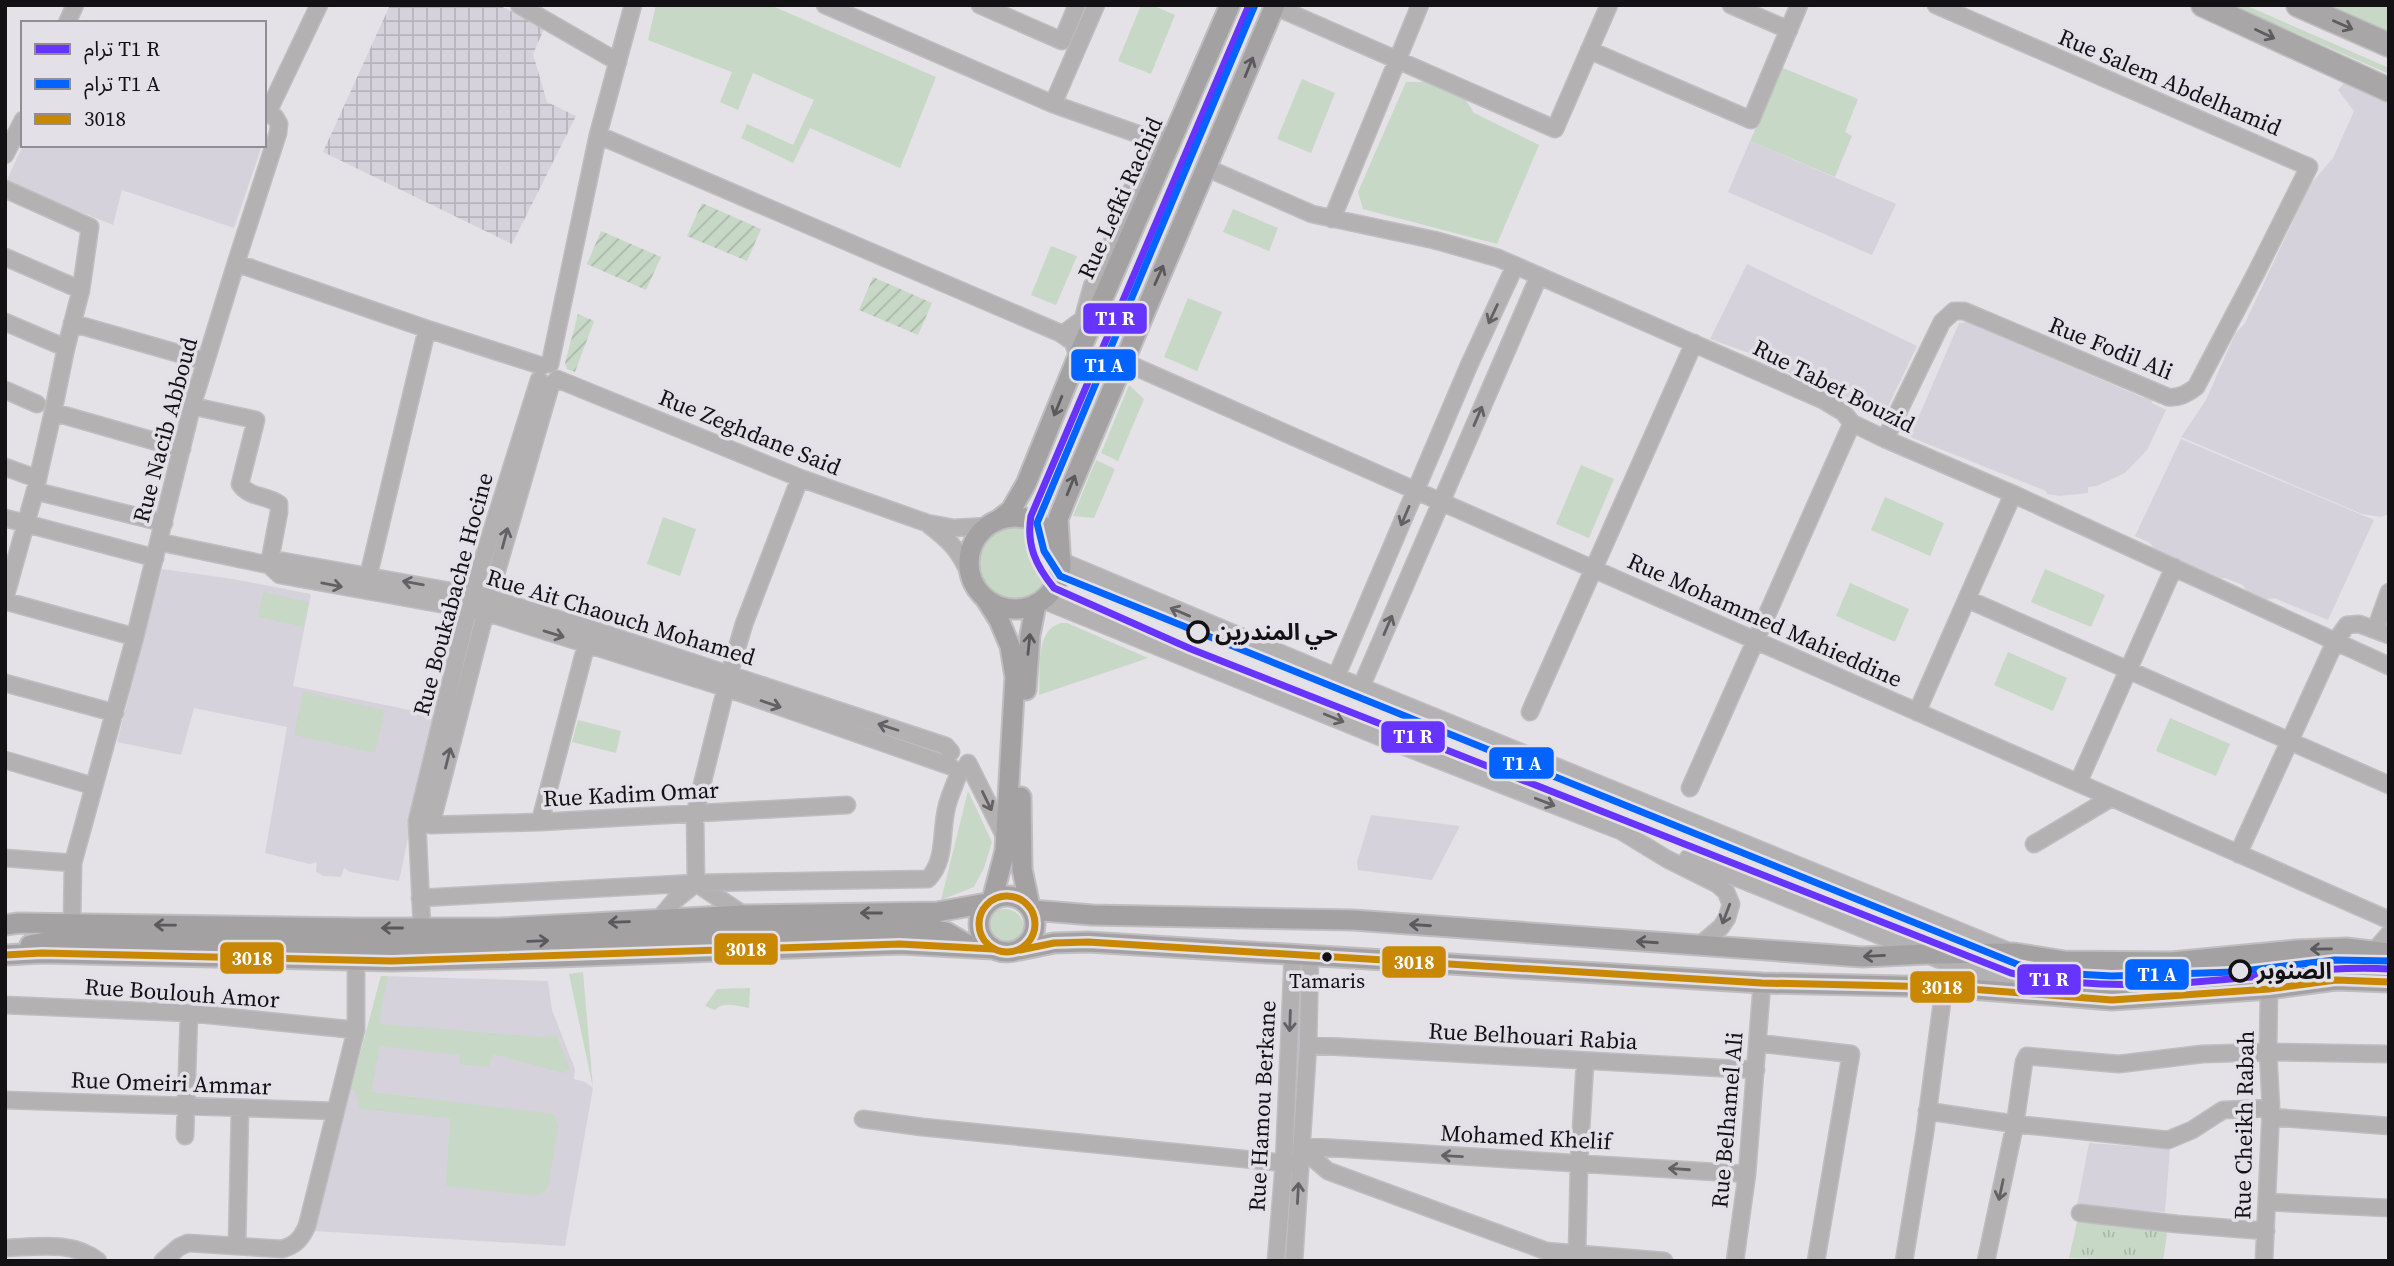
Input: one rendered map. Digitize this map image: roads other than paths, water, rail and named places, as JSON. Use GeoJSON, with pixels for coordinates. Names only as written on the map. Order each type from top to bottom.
{"type":"FeatureCollection","features":[{"type":"Feature","properties":{"kind":"highway"},"geometry":{"type":"LineString","coordinates":[[2203,5],[2389,90]]}},
{"type":"Feature","properties":{"kind":"highway"},"geometry":{"type":"LineString","coordinates":[[2298,5],[2389,45]]}},
{"type":"Feature","properties":{"kind":"main road","name":"Rue Lefki Rachid"},"geometry":{"type":"LineString","coordinates":[[993,523],[1012,510],[1027,484],[1078,356],[1077,327],[1230,5]]}},
{"type":"Feature","properties":{"kind":"main road"},"geometry":{"type":"LineString","coordinates":[[985,598],[995,605],[1023,609],[1040,602],[1057,583],[1061,556],[1058,519],[1122,361],[1275,6]]}},
{"type":"Feature","properties":{"kind":"main road"},"geometry":{"type":"LineString","coordinates":[[993,949],[986,943],[978,927],[982,910],[990,901],[1003,864],[1014,705],[1013,658],[1005,633],[971,577],[971,550],[978,537],[993,523],[1020,517],[1037,523],[1049,532],[1061,556]]}},
{"type":"Feature","properties":{"kind":"main road"},"geometry":{"type":"LineString","coordinates":[[1020,950],[1034,933],[1036,925],[1021,869],[1020,833],[1028,657],[1040,602]]}},
{"type":"Feature","properties":{"kind":"main road"},"geometry":{"type":"LineString","coordinates":[[10,924],[500,928],[744,915],[937,912],[1011,896],[1031,908],[1069,913],[1353,920],[1862,957],[2014,953],[2064,961],[2160,962],[2296,950],[2382,952]]}},
{"type":"Feature","properties":{"kind":"main road"},"geometry":{"type":"LineString","coordinates":[[1069,913],[1071,942]]}},
{"type":"Feature","properties":{"kind":"main road"},"geometry":{"type":"LineString","coordinates":[[5,953],[61,939],[404,946],[838,928],[920,928],[946,932],[970,946]]}},
{"type":"Feature","properties":{"kind":"main road"},"geometry":{"type":"LineString","coordinates":[[5,953],[356,960],[569,957],[900,944],[970,946],[1011,953],[1071,942],[1301,953],[1762,982],[1944,987],[2112,1000],[2269,989],[2336,980],[2389,982]]}},
{"type":"Feature","properties":{"kind":"main road"},"geometry":{"type":"LineString","coordinates":[[1697,978],[1700,945]]}},
{"type":"Feature","properties":{"kind":"street"},"geometry":{"type":"LineString","coordinates":[[68,21],[75,5]]}},
{"type":"Feature","properties":{"kind":"street"},"geometry":{"type":"LineString","coordinates":[[266,111],[319,5]]}},
{"type":"Feature","properties":{"kind":"street"},"geometry":{"type":"LineString","coordinates":[[519,5],[618,62]]}},
{"type":"Feature","properties":{"kind":"street"},"geometry":{"type":"LineString","coordinates":[[236,263],[548,374],[598,135],[633,5]]}},
{"type":"Feature","properties":{"kind":"street"},"geometry":{"type":"LineString","coordinates":[[825,5],[1053,104],[1149,138],[1170,133]]}},
{"type":"Feature","properties":{"kind":"street"},"geometry":{"type":"LineString","coordinates":[[980,5],[1062,41],[1077,5]]}},
{"type":"Feature","properties":{"kind":"street"},"geometry":{"type":"LineString","coordinates":[[1053,104],[1096,5]]}},
{"type":"Feature","properties":{"kind":"street"},"geometry":{"type":"LineString","coordinates":[[1332,219],[1420,5]]}},
{"type":"Feature","properties":{"kind":"street"},"geometry":{"type":"LineString","coordinates":[[1275,6],[1555,129],[1609,5]]}},
{"type":"Feature","properties":{"kind":"street"},"geometry":{"type":"LineString","coordinates":[[1731,5],[1789,30]]}},
{"type":"Feature","properties":{"kind":"street"},"geometry":{"type":"LineString","coordinates":[[1589,50],[1751,120],[1799,5]]}},
{"type":"Feature","properties":{"kind":"street","name":"Rue Salem Abdelhamid"},"geometry":{"type":"LineString","coordinates":[[1936,5],[2309,167]]}},
{"type":"Feature","properties":{"kind":"street","name":"Rue Nacib Abboud"},"geometry":{"type":"LineString","coordinates":[[72,923],[73,863],[135,637],[192,406],[278,133],[279,124],[275,117],[266,113]]}},
{"type":"Feature","properties":{"kind":"street"},"geometry":{"type":"LineString","coordinates":[[5,155],[14,128]]}},
{"type":"Feature","properties":{"kind":"street"},"geometry":{"type":"LineString","coordinates":[[598,135],[1077,327],[1073,342],[1078,356]]}},
{"type":"Feature","properties":{"kind":"street","name":"Rue Fodil Ali"},"geometry":{"type":"LineString","coordinates":[[1885,439],[1942,322],[1954,311],[1964,311],[2168,397],[2177,398],[2188,393],[2196,387],[2309,167]]}},
{"type":"Feature","properties":{"kind":"street","name":"Rue Tabet Bouzid"},"geometry":{"type":"LineString","coordinates":[[1207,168],[1312,214],[1434,240],[1498,258],[1823,400],[1843,412],[1852,423],[1885,439],[2013,494],[2389,666]]}},
{"type":"Feature","properties":{"kind":"street"},"geometry":{"type":"LineString","coordinates":[[5,189],[90,226],[81,290],[37,485],[5,600],[135,637]]}},
{"type":"Feature","properties":{"kind":"street"},"geometry":{"type":"LineString","coordinates":[[5,257],[81,290]]}},
{"type":"Feature","properties":{"kind":"street"},"geometry":{"type":"LineString","coordinates":[[1336,677],[1470,363],[1516,266]]}},
{"type":"Feature","properties":{"kind":"street"},"geometry":{"type":"LineString","coordinates":[[1360,687],[1539,276]]}},
{"type":"Feature","properties":{"kind":"street"},"geometry":{"type":"LineString","coordinates":[[5,322],[66,348]]}},
{"type":"Feature","properties":{"kind":"street"},"geometry":{"type":"LineString","coordinates":[[72,323],[205,361]]}},
{"type":"Feature","properties":{"kind":"street"},"geometry":{"type":"LineString","coordinates":[[366,583],[427,329]]}},
{"type":"Feature","properties":{"kind":"street"},"geometry":{"type":"LineString","coordinates":[[1530,712],[1694,343]]}},
{"type":"Feature","properties":{"kind":"street","name":"Rue Mohammed Mahieddine"},"geometry":{"type":"LineString","coordinates":[[1122,361],[2389,920]]}},
{"type":"Feature","properties":{"kind":"street","name":"Rue Zeghdane Said"},"geometry":{"type":"LineString","coordinates":[[548,374],[800,478],[927,523]]}},
{"type":"Feature","properties":{"kind":"street","name":"Rue Boukabache Hocine"},"geometry":{"type":"LineString","coordinates":[[422,928],[420,898],[424,823],[479,603],[548,374]]}},
{"type":"Feature","properties":{"kind":"street"},"geometry":{"type":"LineString","coordinates":[[5,390],[37,404]]}},
{"type":"Feature","properties":{"kind":"street"},"geometry":{"type":"LineString","coordinates":[[192,406],[256,420],[240,484],[244,491],[279,504],[269,565]]}},
{"type":"Feature","properties":{"kind":"street"},"geometry":{"type":"LineString","coordinates":[[53,412],[182,449]]}},
{"type":"Feature","properties":{"kind":"street"},"geometry":{"type":"LineString","coordinates":[[1690,788],[1852,423]]}},
{"type":"Feature","properties":{"kind":"street"},"geometry":{"type":"LineString","coordinates":[[5,467],[37,485],[164,523]]}},
{"type":"Feature","properties":{"kind":"street"},"geometry":{"type":"LineString","coordinates":[[696,883],[695,813],[727,681],[744,624],[800,478]]}},
{"type":"Feature","properties":{"kind":"street"},"geometry":{"type":"LineString","coordinates":[[1917,712],[2013,494]]}},
{"type":"Feature","properties":{"kind":"street","name":"Rue Ait Chaouch Mohamed"},"geometry":{"type":"LineString","coordinates":[[5,518],[25,525],[157,550],[269,565],[283,561],[366,583],[479,603],[727,681],[957,763]]}},
{"type":"Feature","properties":{"kind":"street"},"geometry":{"type":"LineString","coordinates":[[927,523],[954,528],[993,523]]}},
{"type":"Feature","properties":{"kind":"street"},"geometry":{"type":"LineString","coordinates":[[927,523],[951,542],[962,557],[971,577]]}},
{"type":"Feature","properties":{"kind":"street"},"geometry":{"type":"LineString","coordinates":[[1061,556],[1360,687],[2014,953]]}},
{"type":"Feature","properties":{"kind":"street"},"geometry":{"type":"LineString","coordinates":[[2078,783],[2174,567]]}},
{"type":"Feature","properties":{"kind":"street"},"geometry":{"type":"LineString","coordinates":[[2238,854],[2335,642],[2347,625],[2359,624],[2382,631],[2389,592]]}},
{"type":"Feature","properties":{"kind":"street"},"geometry":{"type":"LineString","coordinates":[[1967,599],[2389,785]]}},
{"type":"Feature","properties":{"kind":"street"},"geometry":{"type":"LineString","coordinates":[[1040,602],[2022,992]]}},
{"type":"Feature","properties":{"kind":"street"},"geometry":{"type":"LineString","coordinates":[[540,822],[589,636]]}},
{"type":"Feature","properties":{"kind":"street"},"geometry":{"type":"LineString","coordinates":[[5,683],[115,713]]}},
{"type":"Feature","properties":{"kind":"street"},"geometry":{"type":"LineString","coordinates":[[5,760],[93,786]]}},
{"type":"Feature","properties":{"kind":"street"},"geometry":{"type":"LineString","coordinates":[[957,763],[1006,839]]}},
{"type":"Feature","properties":{"kind":"street"},"geometry":{"type":"LineString","coordinates":[[420,898],[696,883],[928,879],[936,870],[941,855],[947,807],[957,763]]}},
{"type":"Feature","properties":{"kind":"street"},"geometry":{"type":"LineString","coordinates":[[2034,844],[2111,798]]}},
{"type":"Feature","properties":{"kind":"street","name":"Rue Kadim Omar"},"geometry":{"type":"LineString","coordinates":[[424,823],[540,822],[847,806]]}},
{"type":"Feature","properties":{"kind":"street"},"geometry":{"type":"LineString","coordinates":[[1621,831],[1667,859],[1717,884],[1726,892],[1731,904],[1727,918],[1721,927],[1700,945]]}},
{"type":"Feature","properties":{"kind":"street"},"geometry":{"type":"LineString","coordinates":[[5,858],[73,863]]}},
{"type":"Feature","properties":{"kind":"street"},"geometry":{"type":"LineString","coordinates":[[696,883],[744,915]]}},
{"type":"Feature","properties":{"kind":"street"},"geometry":{"type":"LineString","coordinates":[[659,919],[675,900],[696,883]]}},
{"type":"Feature","properties":{"kind":"street"},"geometry":{"type":"LineString","coordinates":[[2382,952],[2389,934]]}},
{"type":"Feature","properties":{"kind":"street","name":"Rue Hamou Berkane"},"geometry":{"type":"LineString","coordinates":[[1276,1261],[1297,1155],[1308,1045],[1301,953]]}},
{"type":"Feature","properties":{"kind":"street","name":"Rue Hamou Berkane"},"geometry":{"type":"LineString","coordinates":[[1294,1261],[1301,953]]}},
{"type":"Feature","properties":{"kind":"street"},"geometry":{"type":"LineString","coordinates":[[163,1261],[188,1243],[282,1249],[292,1246],[302,1238],[356,1030],[356,960]]}},
{"type":"Feature","properties":{"kind":"street","name":"Rue Belhamel Ali"},"geometry":{"type":"LineString","coordinates":[[1735,1261],[1747,1174],[1762,982]]}},
{"type":"Feature","properties":{"kind":"street"},"geometry":{"type":"LineString","coordinates":[[1904,1261],[1944,987]]}},
{"type":"Feature","properties":{"kind":"street","name":"Rue Cheikh Rabah"},"geometry":{"type":"LineString","coordinates":[[2264,1261],[2270,1112],[2269,989]]}},
{"type":"Feature","properties":{"kind":"street","name":"Rue Boulouh Amor"},"geometry":{"type":"LineString","coordinates":[[5,1005],[189,1013],[356,1030]]}},
{"type":"Feature","properties":{"kind":"street"},"geometry":{"type":"LineString","coordinates":[[186,1136],[189,1013]]}},
{"type":"Feature","properties":{"kind":"street"},"geometry":{"type":"LineString","coordinates":[[1758,1042],[1850,1054],[1816,1261]]}},
{"type":"Feature","properties":{"kind":"street","name":"Rue Belhouari Rabia"},"geometry":{"type":"LineString","coordinates":[[1308,1045],[1585,1063],[1756,1070]]}},
{"type":"Feature","properties":{"kind":"street"},"geometry":{"type":"LineString","coordinates":[[1986,1261],[2027,1056],[2119,1064],[2202,1054],[2389,1054]]}},
{"type":"Feature","properties":{"kind":"street"},"geometry":{"type":"LineString","coordinates":[[1577,1255],[1578,1163],[1585,1063]]}},
{"type":"Feature","properties":{"kind":"street","name":"Rue Omeiri Ammar"},"geometry":{"type":"LineString","coordinates":[[5,1100],[335,1111]]}},
{"type":"Feature","properties":{"kind":"street"},"geometry":{"type":"LineString","coordinates":[[237,1246],[240,1108]]}},
{"type":"Feature","properties":{"kind":"street"},"geometry":{"type":"LineString","coordinates":[[1927,1111],[2015,1124],[2168,1140],[2192,1130],[2223,1110],[2270,1112],[2389,1126]]}},
{"type":"Feature","properties":{"kind":"street","name":"Mohamed Khelif"},"geometry":{"type":"LineString","coordinates":[[863,1119],[922,1127],[1297,1155],[1578,1163],[1747,1174]]}},
{"type":"Feature","properties":{"kind":"street"},"geometry":{"type":"LineString","coordinates":[[1297,1155],[1328,1171],[1546,1251],[1664,1261]]}},
{"type":"Feature","properties":{"kind":"street"},"geometry":{"type":"LineString","coordinates":[[2268,1202],[2389,1208]]}},
{"type":"Feature","properties":{"kind":"street"},"geometry":{"type":"LineString","coordinates":[[2080,1213],[2266,1231]]}},
{"type":"Feature","properties":{"kind":"street"},"geometry":{"type":"LineString","coordinates":[[5,1248],[70,1247],[90,1254],[98,1261]]}},
{"type":"Feature","properties":{"kind":"place","name":"حي المندرين"},"geometry":{"type":"Point","coordinates":[1198,632]}},
{"type":"Feature","properties":{"kind":"place","name":"Tamaris"},"geometry":{"type":"Point","coordinates":[1327,957]}},
{"type":"Feature","properties":{"kind":"place","name":"الصنوبر"},"geometry":{"type":"Point","coordinates":[2240,971]}}]}
